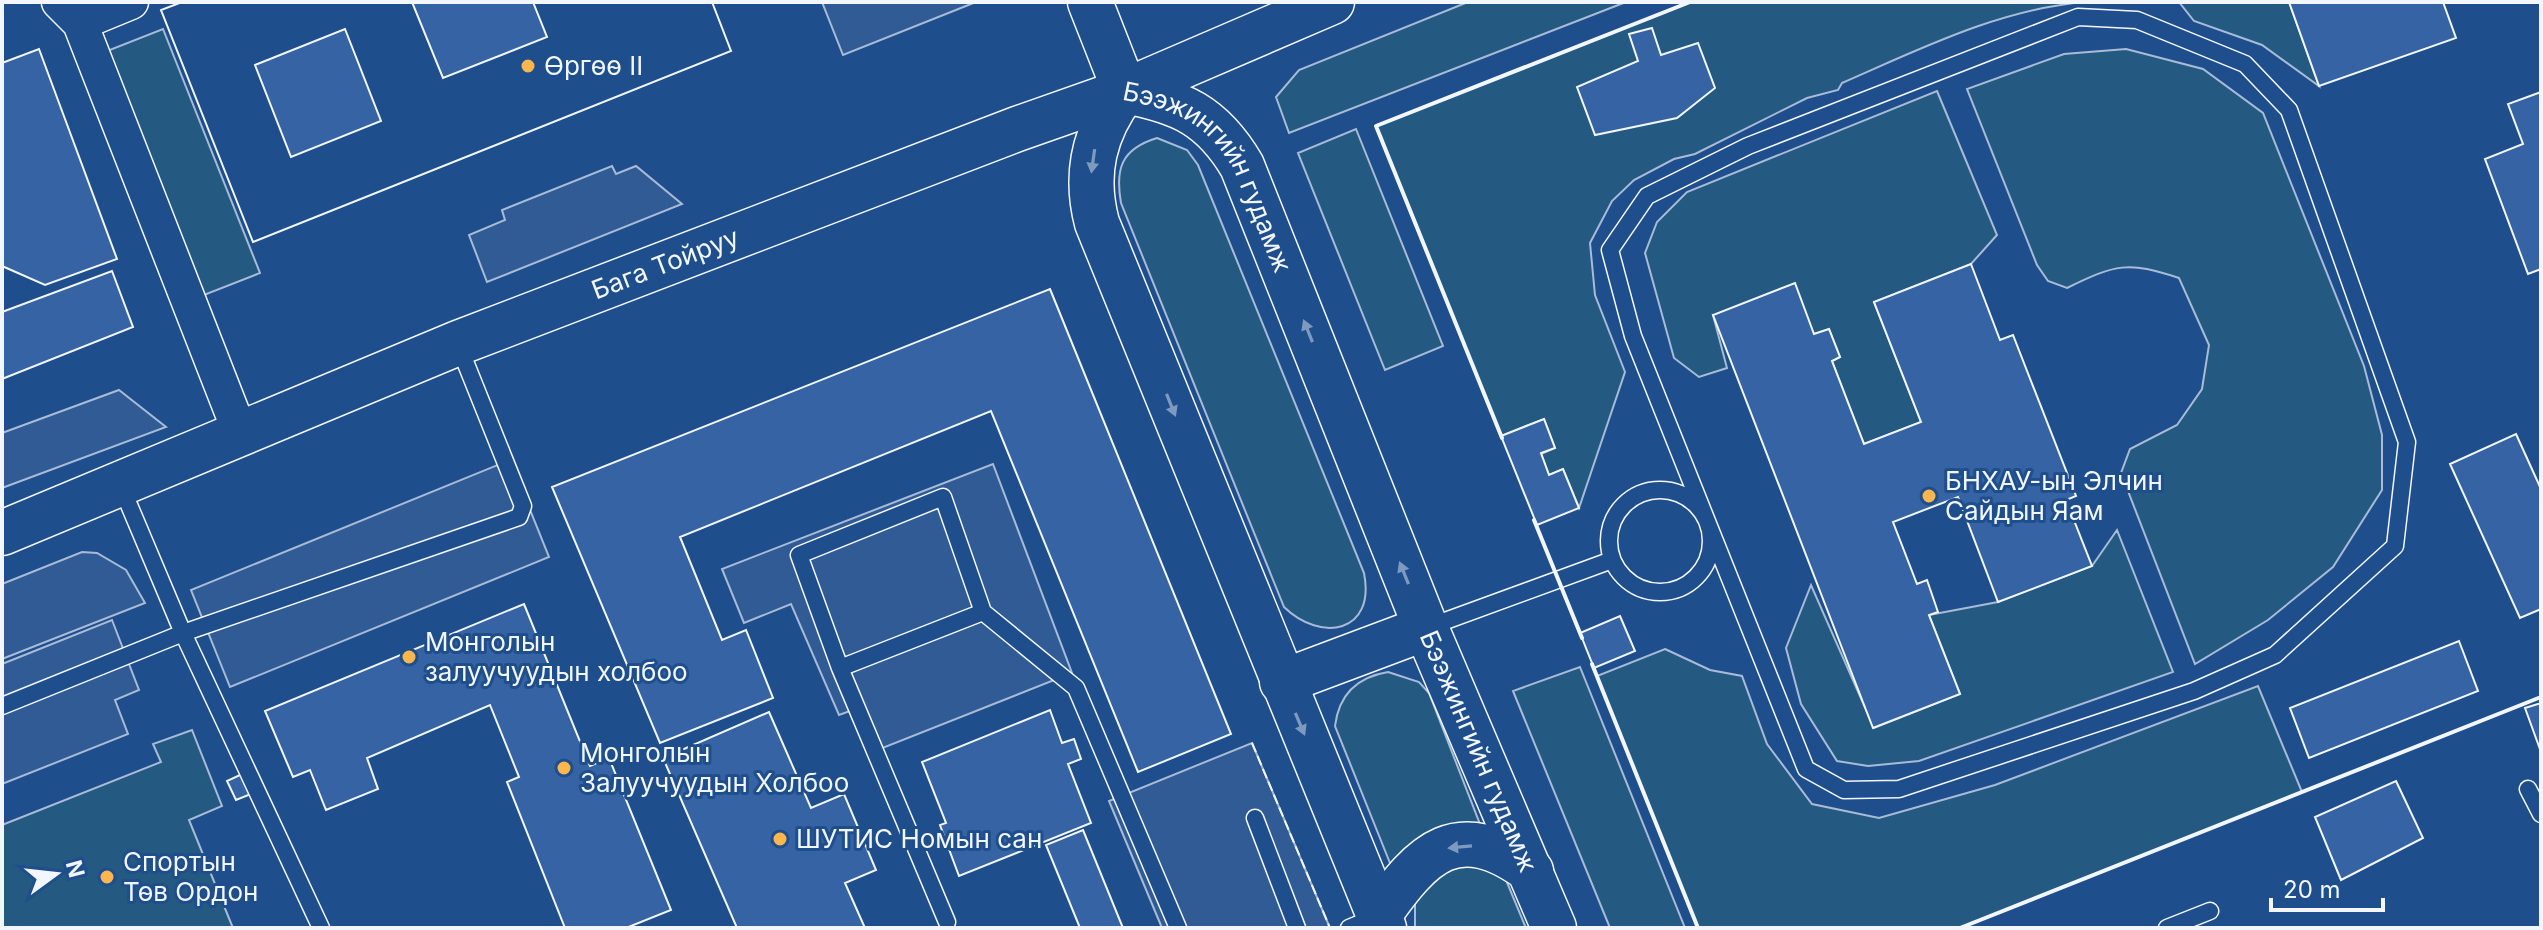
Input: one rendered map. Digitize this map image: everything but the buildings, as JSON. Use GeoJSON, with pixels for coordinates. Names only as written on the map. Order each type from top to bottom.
{"type":"FeatureCollection","features":[{"type":"Feature","properties":{"kind":"main road"},"geometry":{"type":"LineString","coordinates":[[1090,2],[1125,91]]}},
{"type":"Feature","properties":{"kind":"main road","name":"Бага Тойруу"},"geometry":{"type":"LineString","coordinates":[[2,533],[458,343],[1002,134],[1125,91],[1332,2]]}},
{"type":"Feature","properties":{"kind":"main road","name":"Бээжингийн гудамж"},"geometry":{"type":"LineString","coordinates":[[1371,924],[1282,682],[1092,206],[1092,153],[1106,119],[1125,91],[1176,102],[1192,110],[1225,141],[1242,166],[1426,628],[1554,928]]}},
{"type":"Feature","properties":{"kind":"main road"},"geometry":{"type":"LineString","coordinates":[[1282,682],[1426,628]]}},
{"type":"Feature","properties":{"kind":"main road"},"geometry":{"type":"LineString","coordinates":[[1371,924],[1411,870],[1438,850],[1481,846],[1531,871]]}},
{"type":"Feature","properties":{"kind":"street"},"geometry":{"type":"LineString","coordinates":[[131,2],[70,12],[241,435]]}},
{"type":"Feature","properties":{"kind":"lane"},"geometry":{"type":"LineString","coordinates":[[1708,522],[1633,336],[1610,250],[1647,196],[1748,146],[2078,17],[2137,20],[2245,64],[2289,110],[2407,442],[2395,546],[2275,655],[2194,691],[1899,789],[1844,790],[1806,769],[1708,522],[1697,505],[1680,493],[1661,489],[1641,493],[1624,504],[1612,521],[1608,541],[1612,560],[1623,578],[1640,589],[1660,593],[1680,589],[1696,578],[1708,561],[1712,542],[1708,522]]}},
{"type":"Feature","properties":{"kind":"lane"},"geometry":{"type":"LineString","coordinates":[[2,706],[183,633],[519,517],[523,506],[458,343]]}},
{"type":"Feature","properties":{"kind":"lane"},"geometry":{"type":"LineString","coordinates":[[121,484],[183,633],[321,928]]}},
{"type":"Feature","properties":{"kind":"lane"},"geometry":{"type":"LineString","coordinates":[[947,922],[840,668],[799,555],[943,497],[983,612],[1076,688],[1178,928]]}},
{"type":"Feature","properties":{"kind":"lane"},"geometry":{"type":"LineString","coordinates":[[1426,628],[1612,560]]}},
{"type":"Feature","properties":{"kind":"lane"},"geometry":{"type":"LineString","coordinates":[[840,668],[983,612]]}},
{"type":"Feature","properties":{"kind":"lane"},"geometry":{"type":"LineString","coordinates":[[2528,789],[2541,814]]}},
{"type":"Feature","properties":{"kind":"lane"},"geometry":{"type":"LineString","coordinates":[[1255,818],[1297,928]]}},
{"type":"Feature","properties":{"kind":"lane"},"geometry":{"type":"LineString","coordinates":[[2167,928],[2210,911]]}},
{"type":"Feature","properties":{"kind":"shaded area"},"geometry":{"type":"Polygon","coordinates":[[[822,2],[976,2],[843,55],[822,2]]]}},
{"type":"Feature","properties":{"kind":"shaded area"},"geometry":{"type":"Polygon","coordinates":[[[1468,2],[1626,2],[1289,133],[1276,97],[1299,70],[1468,2]]]}},
{"type":"Feature","properties":{"kind":"shaded area"},"geometry":{"type":"Polygon","coordinates":[[[1690,2],[2085,2],[2022,13],[1931,44],[1842,83],[1838,90],[1807,98],[1695,154],[1674,159],[1634,180],[1612,201],[1590,243],[1595,295],[1625,372],[1579,508],[1563,469],[1549,475],[1541,454],[1555,448],[1544,419],[1501,436],[1376,126],[1690,2]]]}},
{"type":"Feature","properties":{"kind":"shaded area"},"geometry":{"type":"Polygon","coordinates":[[[2179,2],[2289,2],[2319,86],[2262,45],[2194,21],[2179,2]]]}},
{"type":"Feature","properties":{"kind":"shaded area"},"geometry":{"type":"Polygon","coordinates":[[[163,29],[260,273],[204,295],[107,51],[163,29]]]}},
{"type":"Feature","properties":{"kind":"shaded area"},"geometry":{"type":"Polygon","coordinates":[[[2126,49],[2203,69],[2263,113],[2364,366],[2382,435],[2382,490],[2333,567],[2268,620],[2195,664],[2121,473],[2130,449],[2177,425],[2202,389],[2209,345],[2179,278],[2134,267],[2098,274],[2067,288],[2048,281],[2037,265],[1967,89],[2064,54],[2126,49]]]}},
{"type":"Feature","properties":{"kind":"shaded area"},"geometry":{"type":"Polygon","coordinates":[[[1937,91],[1997,235],[1971,264],[1874,302],[1921,422],[1864,444],[1832,361],[1840,357],[1829,329],[1814,334],[1713,315],[1727,368],[1699,377],[1674,358],[1645,253],[1657,222],[1687,192],[1937,91]]]}},
{"type":"Feature","properties":{"kind":"shaded area"},"geometry":{"type":"Polygon","coordinates":[[[1356,129],[1443,346],[1385,370],[1298,153],[1356,129]]]}},
{"type":"Feature","properties":{"kind":"shaded area"},"geometry":{"type":"Polygon","coordinates":[[[1157,138],[1187,150],[1198,165],[1364,573],[1366,593],[1362,609],[1354,620],[1342,626],[1329,628],[1314,625],[1284,607],[1121,203],[1119,180],[1123,162],[1135,148],[1157,138]]]}},
{"type":"Feature","properties":{"kind":"shaded area"},"geometry":{"type":"Polygon","coordinates":[[[612,166],[616,174],[636,166],[682,204],[487,282],[469,235],[505,220],[502,210],[612,166]]]}},
{"type":"Feature","properties":{"kind":"shaded area"},"geometry":{"type":"Polygon","coordinates":[[[119,390],[166,427],[2,488],[2,433],[119,390]]]}},
{"type":"Feature","properties":{"kind":"shaded area"},"geometry":{"type":"Polygon","coordinates":[[[510,460],[549,557],[230,687],[191,590],[510,460]]]}},
{"type":"Feature","properties":{"kind":"shaded area"},"geometry":{"type":"Polygon","coordinates":[[[993,464],[1072,673],[875,751],[858,708],[839,715],[791,604],[744,623],[722,569],[993,464]]]}},
{"type":"Feature","properties":{"kind":"shaded area"},"geometry":{"type":"Polygon","coordinates":[[[2117,530],[2173,672],[1919,761],[1868,766],[1837,761],[1801,704],[1786,648],[1811,585],[1874,728],[1960,694],[1929,615],[1998,602],[2092,566],[2117,530]]]}},
{"type":"Feature","properties":{"kind":"shaded area"},"geometry":{"type":"Polygon","coordinates":[[[82,552],[97,553],[126,570],[145,603],[2,659],[2,584],[82,552]]]}},
{"type":"Feature","properties":{"kind":"shaded area"},"geometry":{"type":"Polygon","coordinates":[[[112,620],[139,690],[115,700],[128,734],[2,784],[2,664],[112,620]]]}},
{"type":"Feature","properties":{"kind":"shaded area"},"geometry":{"type":"Polygon","coordinates":[[[1665,649],[1710,670],[1742,676],[1767,744],[1812,804],[1879,818],[1995,785],[2258,686],[2302,792],[1960,928],[1698,928],[1597,676],[1665,649]]]}},
{"type":"Feature","properties":{"kind":"shaded area"},"geometry":{"type":"Polygon","coordinates":[[[1580,667],[1685,928],[1610,928],[1513,691],[1580,667]]]}},
{"type":"Feature","properties":{"kind":"shaded area"},"geometry":{"type":"Polygon","coordinates":[[[1388,672],[1419,682],[1429,693],[1485,837],[1396,878],[1335,726],[1341,705],[1351,689],[1367,678],[1388,672]]]}},
{"type":"Feature","properties":{"kind":"shaded area","name":"Спортын Төв Ордон"},"geometry":{"type":"Polygon","coordinates":[[[192,730],[222,806],[189,820],[233,928],[2,928],[2,825],[161,762],[153,744],[192,730]]]}},
{"type":"Feature","properties":{"kind":"shaded area"},"geometry":{"type":"Polygon","coordinates":[[[1252,743],[1330,928],[1162,928],[1109,801],[1252,743]]]}},
{"type":"Feature","properties":{"kind":"shaded area"},"geometry":{"type":"Polygon","coordinates":[[[1467,857],[1506,880],[1526,928],[1415,928],[1415,889],[1467,857]]]}},
{"type":"Feature","properties":{"kind":"fence"},"geometry":{"type":"LineString","coordinates":[[1252,743],[1330,928]]}},
{"type":"Feature","properties":{"kind":"wall"},"geometry":{"type":"LineString","coordinates":[[1502,438],[1376,126],[1690,2]]}},
{"type":"Feature","properties":{"kind":"wall"},"geometry":{"type":"LineString","coordinates":[[1534,520],[1582,638]]}},
{"type":"Feature","properties":{"kind":"wall"},"geometry":{"type":"LineString","coordinates":[[1592,664],[1698,928]]}},
{"type":"Feature","properties":{"kind":"wall"},"geometry":{"type":"LineString","coordinates":[[1960,928],[2541,697]]}},
{"type":"Feature","properties":{"kind":"place","name":"Өргөө II"},"geometry":{"type":"Point","coordinates":[528,66]}},
{"type":"Feature","properties":{"kind":"place","name":"БНХАУ-ын Элчин Сайдын Яам"},"geometry":{"type":"Point","coordinates":[1929,496]}},
{"type":"Feature","properties":{"kind":"place","name":"Монголын залуучуудын холбоо"},"geometry":{"type":"Point","coordinates":[409,657]}},
{"type":"Feature","properties":{"kind":"place","name":"Монголын Залуучуудын Холбоо"},"geometry":{"type":"Point","coordinates":[564,768]}},
{"type":"Feature","properties":{"kind":"place","name":"ШУТИС Номын сан"},"geometry":{"type":"Point","coordinates":[780,839]}},
{"type":"Feature","properties":{"kind":"place","name":"Спортын Төв Ордон"},"geometry":{"type":"Point","coordinates":[107,877]}}]}
